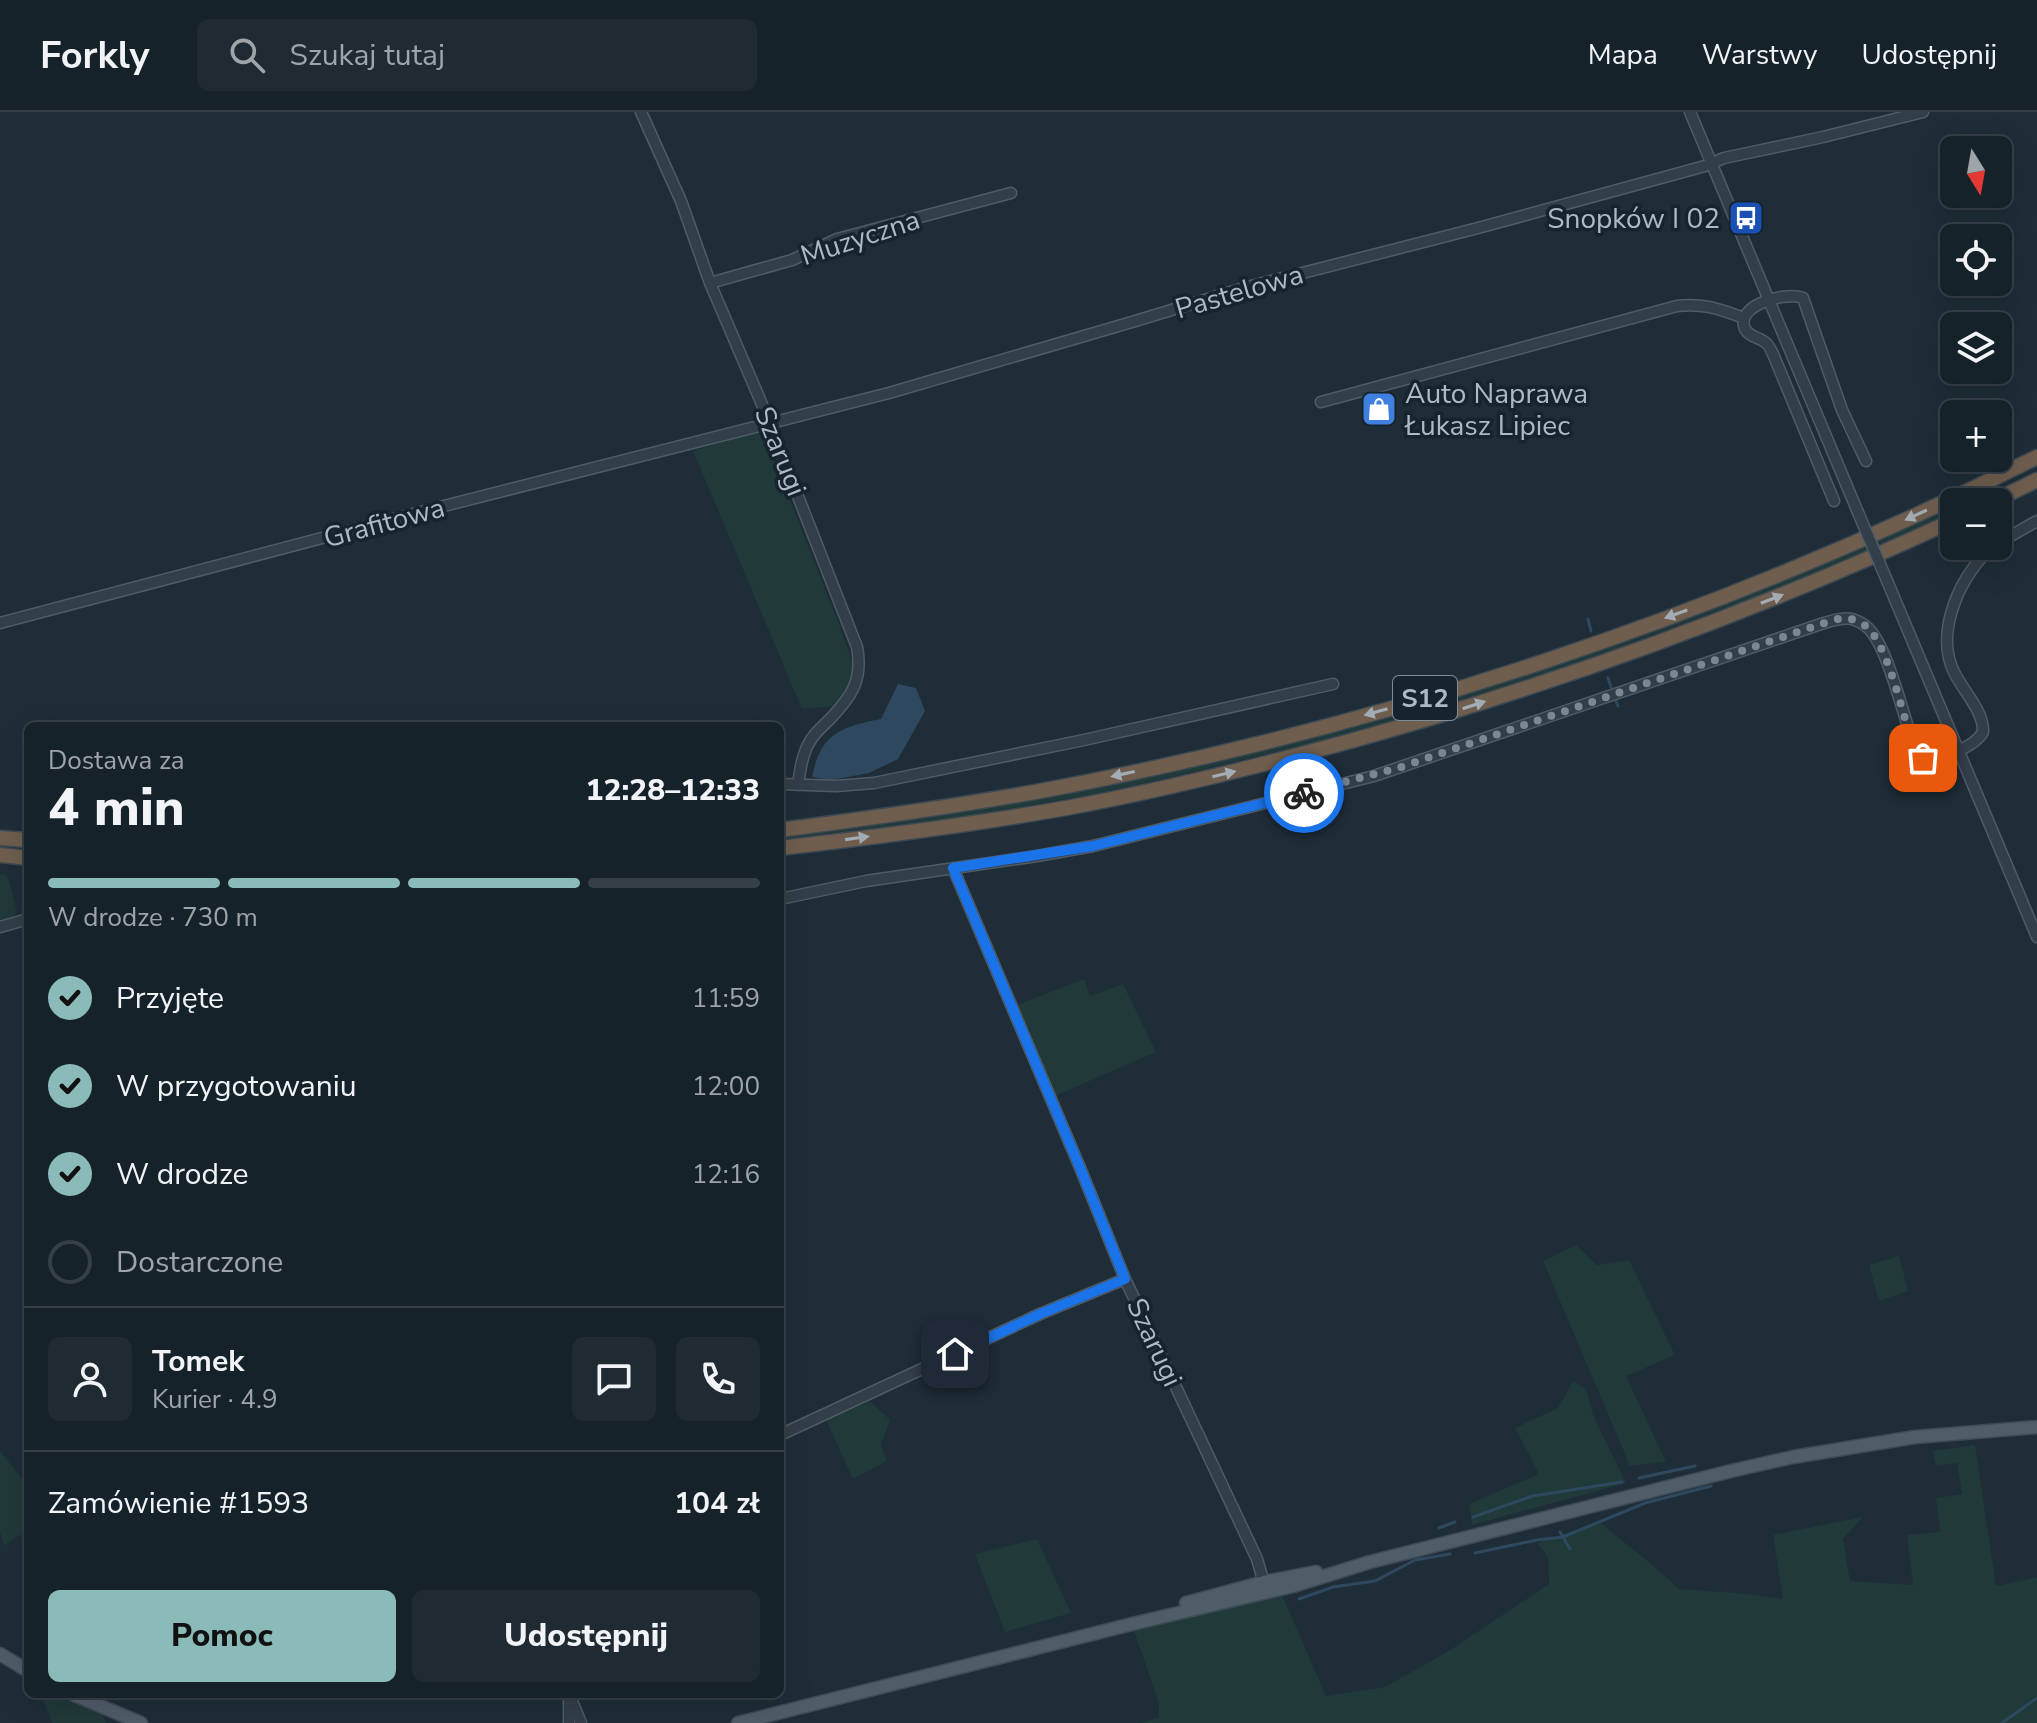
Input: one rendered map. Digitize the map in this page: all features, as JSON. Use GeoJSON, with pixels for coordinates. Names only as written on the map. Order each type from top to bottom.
{"type":"FeatureCollection","features":[{"type":"Feature","properties":{"kind":"highway","name":"S12"},"geometry":{"type":"LineString","coordinates":[[784,829],[932,809],[1102,779],[1279,738],[1439,694],[1579,649],[1763,581],[2037,457]]}},
{"type":"Feature","properties":{"kind":"highway"},"geometry":{"type":"LineString","coordinates":[[2012,492],[2037,480]]}},
{"type":"Feature","properties":{"kind":"highway","name":"S12"},"geometry":{"type":"LineString","coordinates":[[784,848],[922,832],[1067,807],[1236,771],[1407,726],[1573,673],[1687,632],[1788,593],[1940,526]]}},
{"type":"Feature","properties":{"kind":"highway"},"geometry":{"type":"LineString","coordinates":[[0,838],[24,840]]}},
{"type":"Feature","properties":{"kind":"highway"},"geometry":{"type":"LineString","coordinates":[[0,855],[24,858]]}},
{"type":"Feature","properties":{"kind":"main road"},"geometry":{"type":"LineString","coordinates":[[738,1723],[1266,1587],[1293,1586],[1370,1562],[1567,1511],[1793,1457],[1915,1437],[2037,1427]]}},
{"type":"Feature","properties":{"kind":"main road"},"geometry":{"type":"LineString","coordinates":[[0,1654],[24,1669]]}},
{"type":"Feature","properties":{"kind":"main road"},"geometry":{"type":"LineString","coordinates":[[82,1698],[141,1723]]}},
{"type":"Feature","properties":{"kind":"street","name":"Szarugi"},"geometry":{"type":"LineString","coordinates":[[641,112],[681,201],[710,283],[852,632],[859,659],[855,687],[810,742],[798,785]]}},
{"type":"Feature","properties":{"kind":"street"},"geometry":{"type":"LineString","coordinates":[[1690,112],[2037,937]]}},
{"type":"Feature","properties":{"kind":"street","name":"Pastelowa"},"geometry":{"type":"LineString","coordinates":[[768,422],[889,393],[1244,288],[1463,232],[1738,155],[1923,112]]}},
{"type":"Feature","properties":{"kind":"street","name":"Muzyczna"},"geometry":{"type":"LineString","coordinates":[[710,283],[792,260],[837,239],[1011,193]]}},
{"type":"Feature","properties":{"kind":"street"},"geometry":{"type":"LineString","coordinates":[[1834,501],[1773,354],[1765,341],[1746,332],[1744,318],[1753,307],[1784,295],[1795,294],[1803,298],[1842,410],[1866,461]]}},
{"type":"Feature","properties":{"kind":"street"},"geometry":{"type":"LineString","coordinates":[[1321,402],[1677,306],[1713,306],[1744,318]]}},
{"type":"Feature","properties":{"kind":"street","name":"Grafitowa"},"geometry":{"type":"LineString","coordinates":[[0,623],[768,422]]}},
{"type":"Feature","properties":{"kind":"street"},"geometry":{"type":"LineString","coordinates":[[2012,536],[2037,521]]}},
{"type":"Feature","properties":{"kind":"street"},"geometry":{"type":"LineString","coordinates":[[784,898],[866,881],[1093,846],[1374,776],[1845,618],[1863,624],[1876,638],[1916,751],[1923,758],[1933,759],[1980,738],[1983,727],[1949,662],[1945,641],[1951,613],[1966,581],[1981,560]]}},
{"type":"Feature","properties":{"kind":"street"},"geometry":{"type":"LineString","coordinates":[[784,784],[856,785],[922,774],[1333,684]]}},
{"type":"Feature","properties":{"kind":"street","name":"Szarugi"},"geometry":{"type":"LineString","coordinates":[[953,868],[1125,1279],[1247,1536],[1266,1587]]}},
{"type":"Feature","properties":{"kind":"street"},"geometry":{"type":"LineString","coordinates":[[0,927],[24,920]]}},
{"type":"Feature","properties":{"kind":"street"},"geometry":{"type":"LineString","coordinates":[[784,1433],[1040,1314],[1125,1279]]}},
{"type":"Feature","properties":{"kind":"street"},"geometry":{"type":"LineString","coordinates":[[569,1698],[569,1723]]}},
{"type":"Feature","properties":{"kind":"street"},"geometry":{"type":"LineString","coordinates":[[571,1698],[581,1723]]}},
{"type":"Feature","properties":{"kind":"green space"},"geometry":{"type":"Polygon","coordinates":[[[762,430],[853,665],[850,684],[835,706],[802,709],[693,451],[762,430]]]}},
{"type":"Feature","properties":{"kind":"green space"},"geometry":{"type":"Polygon","coordinates":[[[1938,511],[1940,515],[1779,588],[1540,676],[1448,705],[1327,739],[1094,794],[922,824],[784,842],[784,835],[921,817],[1446,697],[1938,511]]]}},
{"type":"Feature","properties":{"kind":"green space"},"geometry":{"type":"Polygon","coordinates":[[[0,874],[9,880],[17,913],[0,921],[0,874]]]}},
{"type":"Feature","properties":{"kind":"green space"},"geometry":{"type":"Polygon","coordinates":[[[1084,979],[1090,996],[1123,984],[1156,1052],[1055,1096],[1017,1005],[1084,979]]]}},
{"type":"Feature","properties":{"kind":"green space"},"geometry":{"type":"Polygon","coordinates":[[[1576,1245],[1597,1265],[1629,1260],[1675,1355],[1626,1376],[1666,1462],[1630,1466],[1543,1261],[1576,1245]]]}},
{"type":"Feature","properties":{"kind":"green space"},"geometry":{"type":"Polygon","coordinates":[[[1899,1256],[1908,1291],[1879,1301],[1869,1265],[1899,1256]]]}},
{"type":"Feature","properties":{"kind":"green space"},"geometry":{"type":"Polygon","coordinates":[[[1573,1381],[1586,1389],[1593,1415],[1626,1483],[1472,1525],[1469,1504],[1539,1474],[1515,1428],[1558,1408],[1573,1381]]]}},
{"type":"Feature","properties":{"kind":"green space"},"geometry":{"type":"Polygon","coordinates":[[[870,1401],[890,1420],[881,1445],[887,1461],[853,1479],[826,1420],[870,1401]]]}},
{"type":"Feature","properties":{"kind":"green space"},"geometry":{"type":"Polygon","coordinates":[[[1975,1445],[1996,1586],[2037,1577],[2037,1723],[1140,1723],[1159,1717],[1159,1703],[1134,1631],[1282,1595],[1326,1696],[1385,1687],[1447,1652],[1549,1584],[1548,1557],[1537,1543],[1599,1522],[1679,1589],[1783,1599],[1773,1535],[1863,1517],[1843,1539],[1850,1581],[1913,1585],[1907,1535],[1940,1532],[1936,1498],[1962,1494],[1957,1463],[1936,1466],[1933,1451],[1975,1445]]]}},
{"type":"Feature","properties":{"kind":"green space"},"geometry":{"type":"Polygon","coordinates":[[[0,1451],[24,1481],[24,1533],[4,1546],[0,1532],[0,1451]]]}},
{"type":"Feature","properties":{"kind":"green space"},"geometry":{"type":"Polygon","coordinates":[[[1037,1539],[1071,1613],[1005,1632],[975,1554],[1037,1539]]]}},
{"type":"Feature","properties":{"kind":"green space"},"geometry":{"type":"Polygon","coordinates":[[[43,1698],[95,1698],[106,1723],[52,1723],[43,1698]]]}},
{"type":"Feature","properties":{"kind":"water"},"geometry":{"type":"Polygon","coordinates":[[[898,684],[916,688],[925,711],[898,759],[869,773],[831,780],[812,777],[817,758],[831,737],[846,728],[881,719],[898,684]]]}},
{"type":"Feature","properties":{"kind":"waterway"},"geometry":{"type":"LineString","coordinates":[[1588,619],[1591,631]]}},
{"type":"Feature","properties":{"kind":"waterway"},"geometry":{"type":"LineString","coordinates":[[1608,678],[1611,687]]}},
{"type":"Feature","properties":{"kind":"waterway"},"geometry":{"type":"LineString","coordinates":[[1616,701],[1618,706]]}},
{"type":"Feature","properties":{"kind":"waterway"},"geometry":{"type":"LineString","coordinates":[[1639,1478],[1695,1466]]}},
{"type":"Feature","properties":{"kind":"waterway"},"geometry":{"type":"LineString","coordinates":[[1473,1517],[1533,1496],[1622,1482]]}},
{"type":"Feature","properties":{"kind":"waterway"},"geometry":{"type":"LineString","coordinates":[[1475,1553],[1563,1537],[1645,1503],[1711,1486]]}},
{"type":"Feature","properties":{"kind":"waterway"},"geometry":{"type":"LineString","coordinates":[[1439,1528],[1455,1522]]}},
{"type":"Feature","properties":{"kind":"waterway"},"geometry":{"type":"LineString","coordinates":[[1560,1532],[1570,1549]]}},
{"type":"Feature","properties":{"kind":"waterway"},"geometry":{"type":"LineString","coordinates":[[1299,1599],[1333,1587],[1375,1581],[1415,1560],[1450,1554]]}},
{"type":"Feature","properties":{"kind":"waterway"},"geometry":{"type":"LineString","coordinates":[[2002,1723],[2037,1698]]}},
{"type":"Feature","properties":{"kind":"way so far"},"geometry":{"type":"LineString","coordinates":[[1304,793],[1374,776],[1845,618],[1863,624],[1876,638],[1911,739],[1923,758]]}},
{"type":"Feature","properties":{"kind":"place","name":"Snopków I 02"},"geometry":{"type":"Point","coordinates":[1746,218]}},
{"type":"Feature","properties":{"kind":"place","name":"Auto Naprawa Łukasz Lipiec"},"geometry":{"type":"Point","coordinates":[1379,409]}},
{"type":"Feature","properties":{"kind":"route"},"geometry":{"type":"LineString","coordinates":[[955,1354],[1125,1279],[953,868],[1093,846],[1304,793]]}}]}
